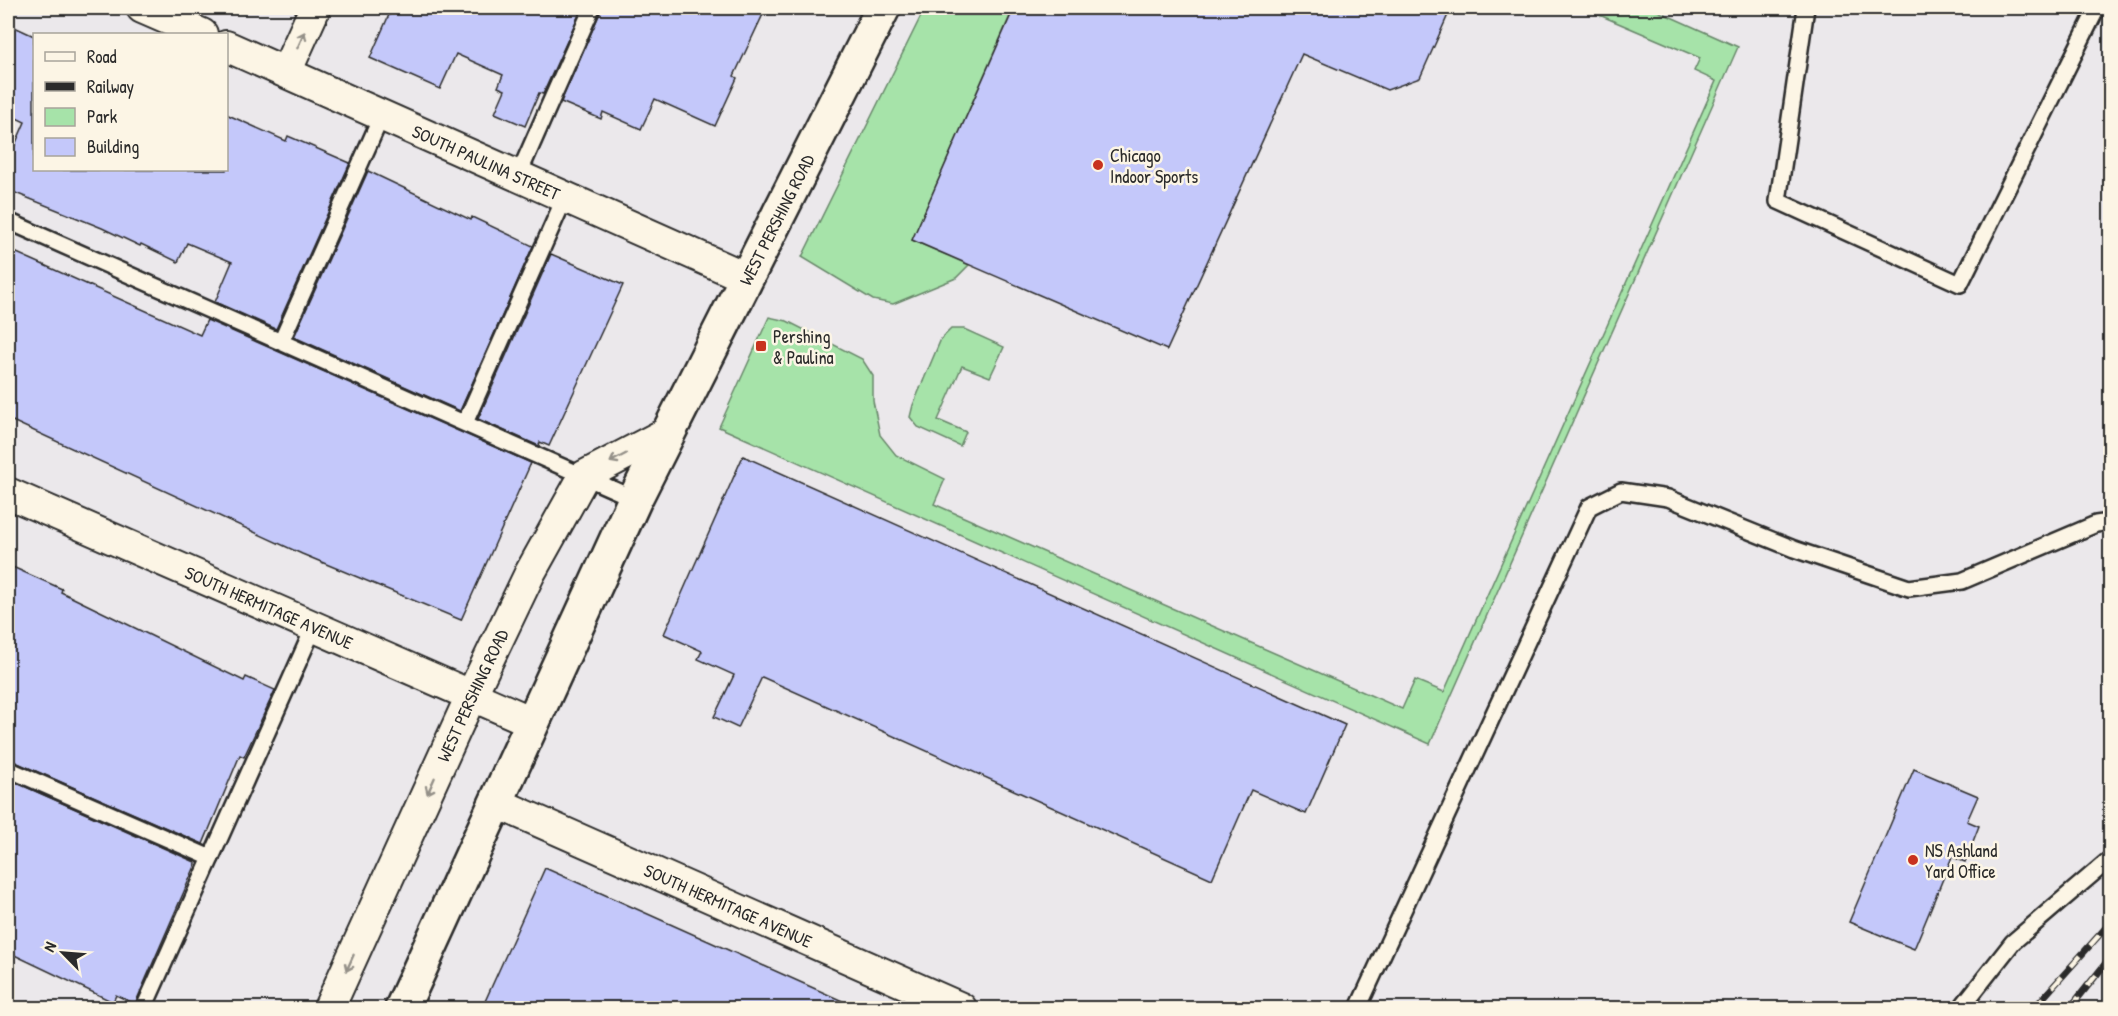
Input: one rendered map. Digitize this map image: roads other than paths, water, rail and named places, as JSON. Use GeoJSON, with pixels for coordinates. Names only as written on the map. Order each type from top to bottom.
{"type":"FeatureCollection","features":[{"type":"Feature","properties":{"kind":"main road","name":"WEST PERSHING ROAD"},"geometry":{"type":"LineString","coordinates":[[402,1008],[635,499],[883,8]]}},
{"type":"Feature","properties":{"kind":"street"},"geometry":{"type":"LineString","coordinates":[[142,8],[200,33]]}},
{"type":"Feature","properties":{"kind":"street"},"geometry":{"type":"LineString","coordinates":[[286,72],[315,8]]}},
{"type":"Feature","properties":{"kind":"street","name":"SOUTH PAULINA STREET"},"geometry":{"type":"LineString","coordinates":[[228,47],[747,278]]}},
{"type":"Feature","properties":{"kind":"street"},"geometry":{"type":"LineString","coordinates":[[584,476],[670,431]]}},
{"type":"Feature","properties":{"kind":"street","name":"WEST PERSHING ROAD"},"geometry":{"type":"LineString","coordinates":[[329,1008],[471,696],[530,573],[584,476]]}},
{"type":"Feature","properties":{"kind":"street","name":"SOUTH HERMITAGE AVENUE"},"geometry":{"type":"LineString","coordinates":[[8,493],[532,722]]}},
{"type":"Feature","properties":{"kind":"street","name":"SOUTH HERMITAGE AVENUE"},"geometry":{"type":"LineString","coordinates":[[495,802],[961,1008]]}},
{"type":"Feature","properties":{"kind":"lane"},"geometry":{"type":"LineString","coordinates":[[518,176],[592,8]]}},
{"type":"Feature","properties":{"kind":"lane"},"geometry":{"type":"LineString","coordinates":[[1806,8],[1778,201],[1960,284],[2097,8]]}},
{"type":"Feature","properties":{"kind":"lane"},"geometry":{"type":"LineString","coordinates":[[280,342],[382,115]]}},
{"type":"Feature","properties":{"kind":"lane"},"geometry":{"type":"LineString","coordinates":[[465,423],[566,197]]}},
{"type":"Feature","properties":{"kind":"lane"},"geometry":{"type":"LineString","coordinates":[[8,221],[635,499]]}},
{"type":"Feature","properties":{"kind":"lane"},"geometry":{"type":"LineString","coordinates":[[1358,1008],[1589,507],[1621,491],[1668,498],[1794,549],[1909,588],[1962,581],[2096,524],[2110,522]]}},
{"type":"Feature","properties":{"kind":"lane"},"geometry":{"type":"LineString","coordinates":[[144,1008],[314,627]]}},
{"type":"Feature","properties":{"kind":"lane"},"geometry":{"type":"LineString","coordinates":[[8,769],[211,858]]}},
{"type":"Feature","properties":{"kind":"lane"},"geometry":{"type":"LineString","coordinates":[[1961,1008],[2013,942],[2110,859]]}},
{"type":"Feature","properties":{"kind":"railway"},"geometry":{"type":"LineString","coordinates":[[2034,1008],[2110,923]]}},
{"type":"Feature","properties":{"kind":"railway"},"geometry":{"type":"LineString","coordinates":[[2070,1008],[2110,958]]}},
{"type":"Feature","properties":{"kind":"place","name":"Chicago Indoor Sports"},"geometry":{"type":"Point","coordinates":[1098,165]}},
{"type":"Feature","properties":{"kind":"place","name":"Pershing & Paulina"},"geometry":{"type":"Point","coordinates":[761,346]}},
{"type":"Feature","properties":{"kind":"place","name":"NS Ashland Yard Office"},"geometry":{"type":"Point","coordinates":[1913,860]}}]}
